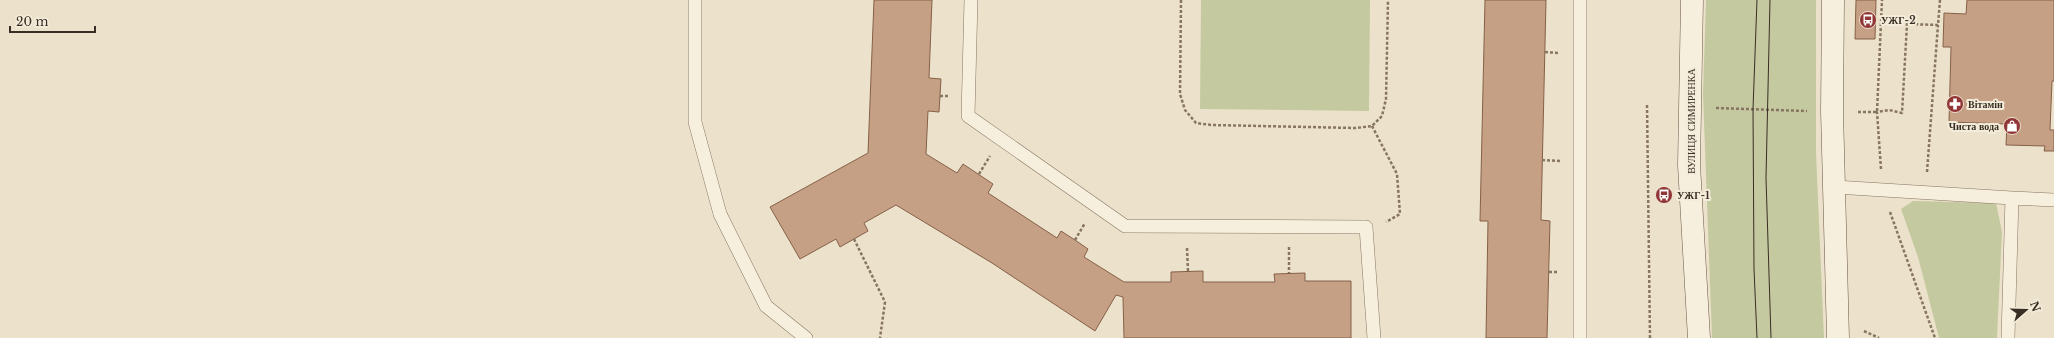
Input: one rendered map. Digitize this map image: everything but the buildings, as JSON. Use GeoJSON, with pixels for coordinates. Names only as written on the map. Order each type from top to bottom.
{"type":"FeatureCollection","features":[{"type":"Feature","properties":{"kind":"street","name":"ВУЛИЦЯ СИМИРЕНКА"},"geometry":{"type":"LineString","coordinates":[[1692,0],[1689,165],[1699,338]]}},
{"type":"Feature","properties":{"kind":"street"},"geometry":{"type":"LineString","coordinates":[[1833,0],[1832,111],[1838,338]]}},
{"type":"Feature","properties":{"kind":"lane"},"geometry":{"type":"LineString","coordinates":[[695,0],[695,122],[720,214],[766,306],[806,338]]}},
{"type":"Feature","properties":{"kind":"lane"},"geometry":{"type":"LineString","coordinates":[[971,0],[968,116],[1125,226],[1366,227],[1374,338]]}},
{"type":"Feature","properties":{"kind":"lane"},"geometry":{"type":"LineString","coordinates":[[1580,0],[1580,338]]}},
{"type":"Feature","properties":{"kind":"lane"},"geometry":{"type":"LineString","coordinates":[[1835,187],[2054,200]]}},
{"type":"Feature","properties":{"kind":"lane"},"geometry":{"type":"LineString","coordinates":[[2008,338],[2012,198]]}},
{"type":"Feature","properties":{"kind":"path"},"geometry":{"type":"LineString","coordinates":[[1181,0],[1180,94],[1185,110],[1196,123],[1211,126],[1356,128],[1372,126],[1382,116],[1386,99],[1388,0]]}},
{"type":"Feature","properties":{"kind":"path"},"geometry":{"type":"LineString","coordinates":[[1926,192],[1940,0]]}},
{"type":"Feature","properties":{"kind":"path"},"geometry":{"type":"LineString","coordinates":[[1935,338],[1881,189],[1877,112],[1889,110],[1902,113],[1908,24],[1938,25]]}},
{"type":"Feature","properties":{"kind":"path"},"geometry":{"type":"LineString","coordinates":[[1647,105],[1650,338]]}},
{"type":"Feature","properties":{"kind":"path"},"geometry":{"type":"LineString","coordinates":[[1366,227],[1380,225],[1400,214],[1397,174],[1372,126]]}},
{"type":"Feature","properties":{"kind":"path"},"geometry":{"type":"LineString","coordinates":[[854,239],[885,302],[880,338]]}},
{"type":"Feature","properties":{"kind":"path"},"geometry":{"type":"LineString","coordinates":[[1862,323],[1862,331],[1879,338]]}},
{"type":"Feature","properties":{"kind":"green space"},"geometry":{"type":"Polygon","coordinates":[[[1201,0],[1370,0],[1369,111],[1200,109],[1201,0]]]}},
{"type":"Feature","properties":{"kind":"green space"},"geometry":{"type":"Polygon","coordinates":[[[1706,0],[1816,0],[1816,152],[1824,338],[1712,338],[1703,94],[1706,0]]]}},
{"type":"Feature","properties":{"kind":"green space"},"geometry":{"type":"Polygon","coordinates":[[[1913,201],[1996,203],[2002,232],[1997,338],[1939,338],[1918,257],[1901,209],[1913,201]]]}},
{"type":"Feature","properties":{"kind":"tram line"},"geometry":{"type":"LineString","coordinates":[[1757,0],[1753,109],[1754,269],[1757,338]]}},
{"type":"Feature","properties":{"kind":"tram line"},"geometry":{"type":"LineString","coordinates":[[1770,0],[1766,178],[1771,338]]}},
{"type":"Feature","properties":{"kind":"place","name":"УЖГ-2"},"geometry":{"type":"Point","coordinates":[1868,20]}},
{"type":"Feature","properties":{"kind":"place","name":"Вітамін"},"geometry":{"type":"Point","coordinates":[1955,104]}},
{"type":"Feature","properties":{"kind":"place","name":"Чиста вода"},"geometry":{"type":"Point","coordinates":[2012,126]}},
{"type":"Feature","properties":{"kind":"place","name":"УЖГ-1"},"geometry":{"type":"Point","coordinates":[1664,195]}}]}
